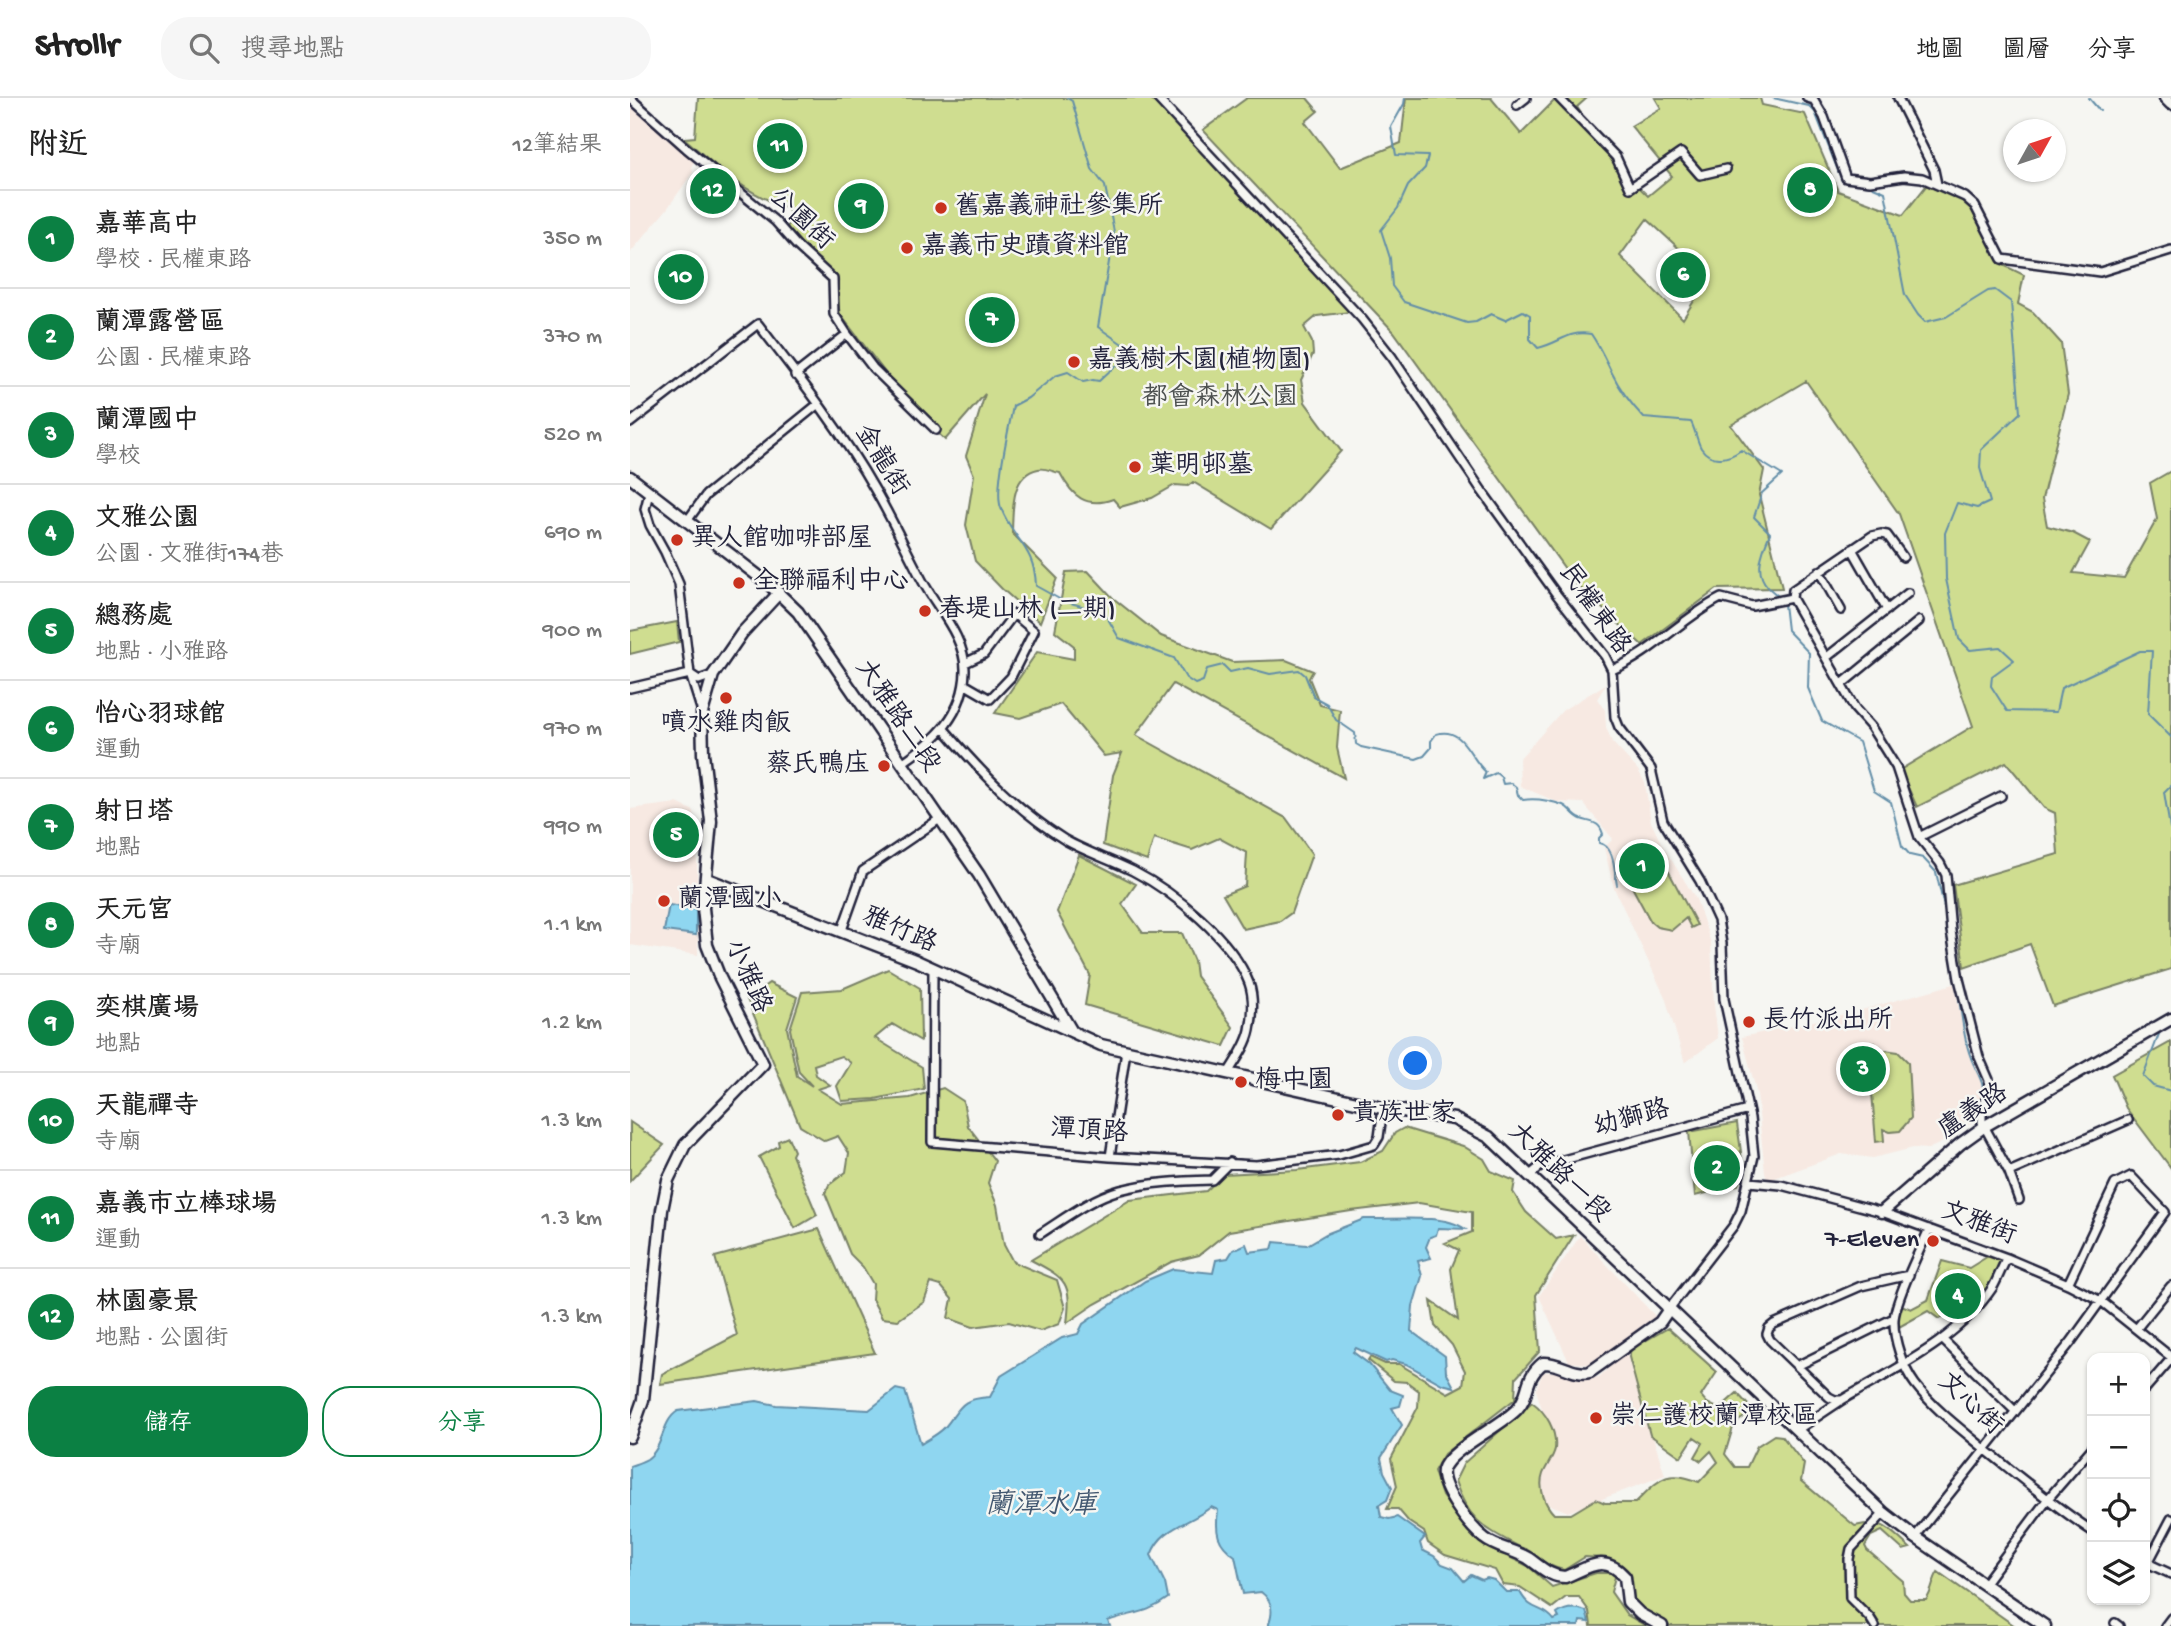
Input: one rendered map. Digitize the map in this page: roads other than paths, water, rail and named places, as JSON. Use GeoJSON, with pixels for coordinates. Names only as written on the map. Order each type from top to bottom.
{"type":"FeatureCollection","features":[{"type":"Feature","properties":{"kind":"street","name":"公園街"},"geometry":{"type":"LineString","coordinates":[[630,98],[775,221],[797,246],[833,279],[834,314],[847,334],[873,368],[936,430]]}},
{"type":"Feature","properties":{"kind":"street","name":"民權東路"},"geometry":{"type":"LineString","coordinates":[[1157,98],[1341,295],[1377,338],[1490,502],[1605,656],[1612,670],[1615,717],[1619,727],[1651,769],[1662,821],[1700,881],[1718,920],[1722,944],[1724,999],[1748,1110],[1754,1156],[1741,1211],[1734,1224],[1669,1309]]}},
{"type":"Feature","properties":{"kind":"street"},"geometry":{"type":"LineString","coordinates":[[1517,105],[1526,98]]}},
{"type":"Feature","properties":{"kind":"street"},"geometry":{"type":"LineString","coordinates":[[1559,98],[1616,157],[1630,188],[1681,153],[1700,175],[1726,169]]}},
{"type":"Feature","properties":{"kind":"street"},"geometry":{"type":"LineString","coordinates":[[1807,98],[1814,100],[1824,117],[1846,178],[1870,181],[1903,176],[1923,178],[1965,197],[1975,206],[2003,259],[2100,272],[2171,250]]}},
{"type":"Feature","properties":{"kind":"street"},"geometry":{"type":"LineString","coordinates":[[1898,98],[1934,170],[1937,184]]}},
{"type":"Feature","properties":{"kind":"street"},"geometry":{"type":"LineString","coordinates":[[2165,98],[2171,104]]}},
{"type":"Feature","properties":{"kind":"street","name":"金龍街"},"geometry":{"type":"LineString","coordinates":[[630,423],[758,324],[849,448],[874,487],[922,582],[957,641],[965,663],[964,684],[956,713],[944,729],[902,763]]}},
{"type":"Feature","properties":{"kind":"street"},"geometry":{"type":"LineString","coordinates":[[795,375],[847,334]]}},
{"type":"Feature","properties":{"kind":"street"},"geometry":{"type":"LineString","coordinates":[[687,521],[706,495],[817,405]]}},
{"type":"Feature","properties":{"kind":"street","name":"大雅路二段"},"geometry":{"type":"LineString","coordinates":[[630,477],[779,593],[798,612],[941,818],[1004,915],[1071,1030]]}},
{"type":"Feature","properties":{"kind":"street"},"geometry":{"type":"LineString","coordinates":[[649,493],[645,509],[650,525],[666,552],[679,584],[690,674],[702,713]]}},
{"type":"Feature","properties":{"kind":"street"},"geometry":{"type":"LineString","coordinates":[[1903,557],[1893,541],[1887,535],[1881,534],[1819,571],[1793,590],[1792,598],[1855,709],[1871,727],[1896,767],[1919,837],[1946,874],[1959,979],[1979,1057],[1989,1080],[1989,1092],[1982,1109],[1982,1122],[2009,1172],[2019,1200]]}},
{"type":"Feature","properties":{"kind":"street"},"geometry":{"type":"LineString","coordinates":[[1852,549],[1887,610]]}},
{"type":"Feature","properties":{"kind":"street"},"geometry":{"type":"LineString","coordinates":[[1819,571],[1841,610]]}},
{"type":"Feature","properties":{"kind":"street","name":"小雅路"},"geometry":{"type":"LineString","coordinates":[[630,1437],[643,1400],[662,1210],[668,1180],[685,1145],[763,1064],[720,978],[707,945],[703,908],[711,821],[703,754],[702,713],[713,675],[742,633],[779,593]]}},
{"type":"Feature","properties":{"kind":"street"},"geometry":{"type":"LineString","coordinates":[[1827,657],[1908,593]]}},
{"type":"Feature","properties":{"kind":"street"},"geometry":{"type":"LineString","coordinates":[[1612,670],[1634,660],[1679,624],[1721,598],[1752,606],[1792,598]]}},
{"type":"Feature","properties":{"kind":"street"},"geometry":{"type":"LineString","coordinates":[[964,684],[990,699],[1011,677],[1034,631],[1014,614],[984,654],[965,663]]}},
{"type":"Feature","properties":{"kind":"street"},"geometry":{"type":"LineString","coordinates":[[1842,684],[1919,621]]}},
{"type":"Feature","properties":{"kind":"street"},"geometry":{"type":"LineString","coordinates":[[630,688],[690,674],[699,680],[713,675]]}},
{"type":"Feature","properties":{"kind":"street"},"geometry":{"type":"LineString","coordinates":[[944,729],[991,783],[1034,817],[1065,840],[1134,872],[1179,899],[1227,947],[1240,964],[1250,985],[1253,1012],[1250,1034],[1228,1073]]}},
{"type":"Feature","properties":{"kind":"street"},"geometry":{"type":"LineString","coordinates":[[1919,837],[2001,796]]}},
{"type":"Feature","properties":{"kind":"street"},"geometry":{"type":"LineString","coordinates":[[842,930],[863,871],[941,818]]}},
{"type":"Feature","properties":{"kind":"street","name":"雅竹路"},"geometry":{"type":"LineString","coordinates":[[707,879],[842,930],[1071,1030]]}},
{"type":"Feature","properties":{"kind":"street","name":"潭頂路"},"geometry":{"type":"LineString","coordinates":[[933,969],[932,1142],[1110,1157],[1256,1165],[1286,1163],[1339,1155],[1374,1145],[1379,1137],[1383,1108]]}},
{"type":"Feature","properties":{"kind":"street","name":"盧義路"},"geometry":{"type":"LineString","coordinates":[[1882,1212],[1960,1144],[1985,1126],[2171,1019]]}},
{"type":"Feature","properties":{"kind":"street","name":"大雅路一段"},"geometry":{"type":"LineString","coordinates":[[1071,1030],[1101,1045],[1126,1051],[1383,1108],[1454,1119],[1489,1137],[1884,1513],[2045,1626]]}},
{"type":"Feature","properties":{"kind":"street"},"geometry":{"type":"LineString","coordinates":[[1110,1157],[1126,1051]]}},
{"type":"Feature","properties":{"kind":"street","name":"幼獅路"},"geometry":{"type":"LineString","coordinates":[[1530,1175],[1541,1166],[1748,1110]]}},
{"type":"Feature","properties":{"kind":"street"},"geometry":{"type":"LineString","coordinates":[[2009,1172],[2128,1120]]}},
{"type":"Feature","properties":{"kind":"street"},"geometry":{"type":"LineString","coordinates":[[1040,1234],[1093,1201],[1119,1190],[1160,1182],[1212,1180],[1230,1162]]}},
{"type":"Feature","properties":{"kind":"street"},"geometry":{"type":"LineString","coordinates":[[1915,1537],[2168,1215],[2131,1177],[2116,1184],[2068,1284]]}},
{"type":"Feature","properties":{"kind":"street","name":"文雅街"},"geometry":{"type":"LineString","coordinates":[[1749,1182],[1781,1185],[1882,1212],[2007,1258],[2068,1284],[2101,1301],[2171,1358],[2150,1383]]}},
{"type":"Feature","properties":{"kind":"street"},"geometry":{"type":"LineString","coordinates":[[1797,1366],[1894,1318],[1929,1229]]}},
{"type":"Feature","properties":{"kind":"street"},"geometry":{"type":"LineString","coordinates":[[1797,1430],[1943,1340],[1973,1312],[1993,1286],[2007,1258]]}},
{"type":"Feature","properties":{"kind":"street"},"geometry":{"type":"LineString","coordinates":[[1842,1400],[1829,1396],[1770,1340],[1767,1334],[1769,1328],[1861,1286],[1909,1275]]}},
{"type":"Feature","properties":{"kind":"street"},"geometry":{"type":"LineString","coordinates":[[2137,1328],[2171,1286]]}},
{"type":"Feature","properties":{"kind":"street"},"geometry":{"type":"LineString","coordinates":[[1662,1626],[1633,1609],[1628,1602],[1625,1577],[1615,1568],[1597,1563],[1565,1577],[1553,1576],[1523,1556],[1483,1538],[1452,1500],[1443,1476],[1444,1468],[1451,1457],[1518,1408],[1530,1376],[1543,1363],[1551,1363],[1582,1374],[1590,1372],[1660,1322],[1669,1309]]}},
{"type":"Feature","properties":{"kind":"street","name":"文心街"},"geometry":{"type":"LineString","coordinates":[[1894,1318],[1895,1332],[1905,1364],[1913,1382],[1926,1397],[1953,1424],[2046,1500],[2087,1528]]}},
{"type":"Feature","properties":{"kind":"street"},"geometry":{"type":"LineString","coordinates":[[1943,1340],[2015,1411]]}},
{"type":"Feature","properties":{"kind":"street"},"geometry":{"type":"LineString","coordinates":[[1984,1584],[2046,1500],[2087,1454]]}},
{"type":"Feature","properties":{"kind":"street"},"geometry":{"type":"LineString","coordinates":[[1875,1626],[1850,1598],[1849,1559],[1851,1549],[1884,1513]]}},
{"type":"Feature","properties":{"kind":"street"},"geometry":{"type":"LineString","coordinates":[[2150,1556],[2171,1519]]}},
{"type":"Feature","properties":{"kind":"street"},"geometry":{"type":"LineString","coordinates":[[2150,1565],[2171,1574]]}},
{"type":"Feature","properties":{"kind":"street"},"geometry":{"type":"LineString","coordinates":[[2165,1626],[2171,1618]]}},
{"type":"Feature","properties":{"kind":"water"},"geometry":{"type":"Polygon","coordinates":[[[669,905],[696,909],[696,935],[664,931],[669,905]]]}},
{"type":"Feature","properties":{"kind":"water","name":"蘭潭水庫"},"geometry":{"type":"Polygon","coordinates":[[[1364,1219],[1431,1219],[1456,1224],[1465,1229],[1438,1228],[1436,1235],[1430,1237],[1426,1247],[1431,1258],[1418,1261],[1422,1276],[1413,1306],[1411,1331],[1445,1356],[1446,1372],[1454,1387],[1442,1384],[1406,1364],[1392,1360],[1386,1362],[1356,1348],[1353,1352],[1369,1364],[1390,1390],[1403,1395],[1400,1406],[1392,1408],[1402,1425],[1381,1458],[1384,1472],[1392,1487],[1387,1500],[1379,1505],[1381,1517],[1397,1517],[1425,1537],[1420,1543],[1422,1550],[1453,1568],[1464,1581],[1471,1575],[1482,1580],[1494,1580],[1506,1592],[1520,1592],[1528,1603],[1546,1612],[1554,1620],[1559,1618],[1557,1614],[1560,1612],[1574,1608],[1586,1611],[1589,1622],[1580,1621],[1579,1626],[1268,1626],[1272,1611],[1270,1603],[1261,1592],[1243,1594],[1235,1556],[1221,1542],[1217,1531],[1218,1510],[1211,1507],[1169,1532],[1156,1545],[1151,1555],[1165,1583],[1168,1598],[1146,1610],[1108,1621],[1110,1626],[630,1626],[630,1466],[653,1454],[668,1421],[678,1411],[757,1401],[776,1405],[869,1410],[896,1389],[905,1391],[921,1444],[943,1430],[967,1402],[990,1397],[1001,1376],[1062,1338],[1078,1334],[1083,1324],[1145,1281],[1173,1269],[1213,1273],[1216,1260],[1228,1258],[1233,1250],[1246,1244],[1249,1252],[1272,1249],[1274,1242],[1307,1245],[1326,1234],[1364,1219]]]}},
{"type":"Feature","properties":{"kind":"waterway"},"geometry":{"type":"LineString","coordinates":[[1067,98],[1072,101],[1092,169],[1105,186],[1114,232],[1098,327],[1128,348],[1126,367],[1115,366],[1099,381],[1083,382],[1068,372],[1055,376],[1028,398],[1013,406],[999,499],[1006,519],[1032,562],[1036,586],[1063,601],[1104,612],[1119,638],[1174,658],[1186,678],[1195,684],[1203,681],[1207,669],[1223,665],[1230,672],[1248,668],[1270,674],[1299,670],[1305,675],[1314,697],[1327,704],[1336,720],[1355,733],[1356,744],[1361,747],[1416,759],[1424,756],[1431,748],[1431,741],[1436,734],[1453,735],[1460,739],[1486,772],[1483,779],[1496,773],[1503,784],[1511,783],[1516,787],[1523,800],[1543,800],[1563,805],[1579,818],[1597,825],[1603,834],[1599,843],[1611,854],[1617,885]]}},
{"type":"Feature","properties":{"kind":"waterway"},"geometry":{"type":"LineString","coordinates":[[1405,98],[1391,127],[1396,155],[1428,156],[1425,168],[1408,186],[1398,208],[1381,230],[1390,258],[1392,286],[1404,302],[1467,323],[1476,322],[1491,314],[1505,320],[1523,311],[1530,315],[1530,339],[1538,348],[1570,335],[1591,334],[1619,385],[1644,418],[1691,422],[1701,448],[1710,456],[1726,457],[1741,450],[1782,475],[1762,493],[1754,517],[1770,533],[1761,561],[1761,575],[1763,581],[1781,599]]}},
{"type":"Feature","properties":{"kind":"waterway"},"geometry":{"type":"LineString","coordinates":[[1773,98],[1809,106],[1815,112],[1842,181],[1871,186],[1885,192],[1905,295],[1925,322],[1946,317],[1988,291],[1995,290],[2011,302],[2020,413],[1981,450],[1980,468],[1990,502],[1977,508],[1957,503],[1945,533],[1946,579],[1959,639],[1970,650],[2000,647],[2014,660],[1992,676],[1991,686],[2007,711],[2056,712],[2061,688],[2140,651],[2152,651],[2148,714],[2171,737]]}},
{"type":"Feature","properties":{"kind":"waterway"},"geometry":{"type":"LineString","coordinates":[[2089,98],[2100,111]]}},
{"type":"Feature","properties":{"kind":"waterway"},"geometry":{"type":"LineString","coordinates":[[1784,604],[1787,630],[1809,653],[1808,688],[1822,721],[1859,742],[1874,791],[1891,802],[1902,846],[1910,855],[1923,858],[1936,872],[1947,920]]}},
{"type":"Feature","properties":{"kind":"waterway"},"geometry":{"type":"LineString","coordinates":[[2170,828],[2164,792],[2171,785]]}},
{"type":"Feature","properties":{"kind":"waterway"},"geometry":{"type":"LineString","coordinates":[[1957,987],[1967,1047],[1982,1084],[1983,1096]]}},
{"type":"Feature","properties":{"kind":"waterway"},"geometry":{"type":"LineString","coordinates":[[2161,1029],[2143,1076],[2153,1086],[2171,1091]]}},
{"type":"Feature","properties":{"kind":"waterway"},"geometry":{"type":"LineString","coordinates":[[1972,1119],[1979,1108]]}},
{"type":"Feature","properties":{"kind":"place","name":"嘉義市立棒球場"},"geometry":{"type":"Point","coordinates":[780,146]}},
{"type":"Feature","properties":{"kind":"place","name":"天元宮"},"geometry":{"type":"Point","coordinates":[1810,190]}},
{"type":"Feature","properties":{"kind":"place","name":"林園豪景"},"geometry":{"type":"Point","coordinates":[713,191]}},
{"type":"Feature","properties":{"kind":"place","name":"奕棋廣場"},"geometry":{"type":"Point","coordinates":[861,206]}},
{"type":"Feature","properties":{"kind":"place","name":"舊嘉義神社參集所"},"geometry":{"type":"Point","coordinates":[941,208]}},
{"type":"Feature","properties":{"kind":"place","name":"嘉義市史蹟資料館"},"geometry":{"type":"Point","coordinates":[907,248]}},
{"type":"Feature","properties":{"kind":"place","name":"怡心羽球館"},"geometry":{"type":"Point","coordinates":[1683,275]}},
{"type":"Feature","properties":{"kind":"place","name":"天龍禪寺"},"geometry":{"type":"Point","coordinates":[681,277]}},
{"type":"Feature","properties":{"kind":"place","name":"射日塔"},"geometry":{"type":"Point","coordinates":[992,320]}},
{"type":"Feature","properties":{"kind":"place","name":"嘉義樹木園(植物園)"},"geometry":{"type":"Point","coordinates":[1074,362]}},
{"type":"Feature","properties":{"kind":"place","name":"葉明邨墓"},"geometry":{"type":"Point","coordinates":[1135,467]}},
{"type":"Feature","properties":{"kind":"place","name":"異人館咖啡部屋"},"geometry":{"type":"Point","coordinates":[677,540]}},
{"type":"Feature","properties":{"kind":"place","name":"全聯福利中心"},"geometry":{"type":"Point","coordinates":[739,583]}},
{"type":"Feature","properties":{"kind":"place","name":"春堤山林 (二期)"},"geometry":{"type":"Point","coordinates":[925,611]}},
{"type":"Feature","properties":{"kind":"place","name":"噴水雞肉飯"},"geometry":{"type":"Point","coordinates":[726,698]}},
{"type":"Feature","properties":{"kind":"place","name":"蔡氏鴨庒"},"geometry":{"type":"Point","coordinates":[884,766]}},
{"type":"Feature","properties":{"kind":"place","name":"總務處"},"geometry":{"type":"Point","coordinates":[676,835]}},
{"type":"Feature","properties":{"kind":"place","name":"嘉華高中"},"geometry":{"type":"Point","coordinates":[1642,866]}},
{"type":"Feature","properties":{"kind":"place","name":"蘭潭國小"},"geometry":{"type":"Point","coordinates":[664,901]}},
{"type":"Feature","properties":{"kind":"place","name":"長竹派出所"},"geometry":{"type":"Point","coordinates":[1749,1022]}},
{"type":"Feature","properties":{"kind":"place","name":"蘭潭國中"},"geometry":{"type":"Point","coordinates":[1863,1069]}},
{"type":"Feature","properties":{"kind":"place","name":"梅中園"},"geometry":{"type":"Point","coordinates":[1241,1082]}},
{"type":"Feature","properties":{"kind":"place","name":"貴族世家"},"geometry":{"type":"Point","coordinates":[1338,1115]}},
{"type":"Feature","properties":{"kind":"place","name":"蘭潭露營區"},"geometry":{"type":"Point","coordinates":[1717,1168]}},
{"type":"Feature","properties":{"kind":"place","name":"7-Eleven"},"geometry":{"type":"Point","coordinates":[1933,1241]}},
{"type":"Feature","properties":{"kind":"place","name":"文雅公園"},"geometry":{"type":"Point","coordinates":[1958,1296]}},
{"type":"Feature","properties":{"kind":"place","name":"崇仁護校蘭潭校區"},"geometry":{"type":"Point","coordinates":[1596,1418]}},
{"type":"Feature","properties":{"kind":"park label","name":"都會森林公園"},"geometry":{"type":"Point","coordinates":[1220,399]}}]}
